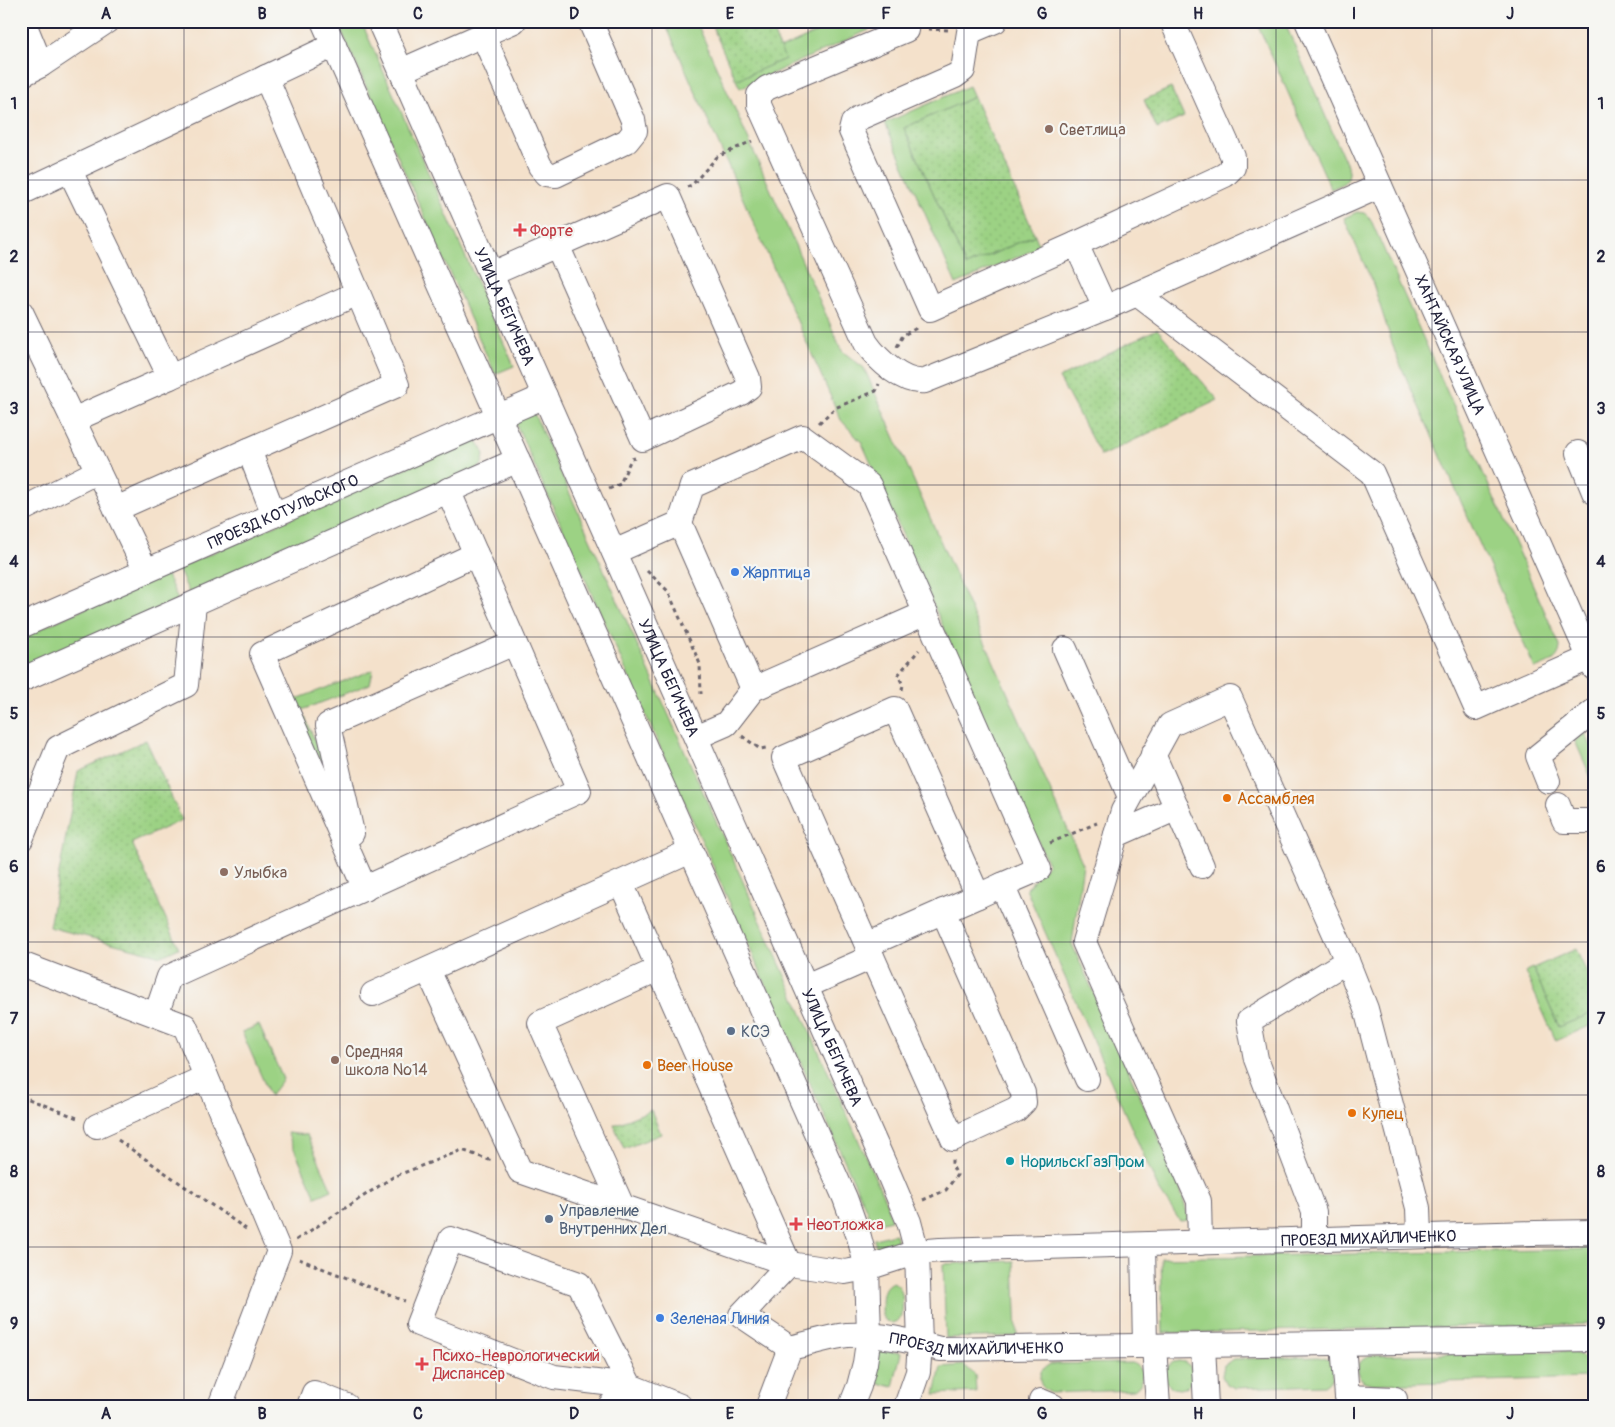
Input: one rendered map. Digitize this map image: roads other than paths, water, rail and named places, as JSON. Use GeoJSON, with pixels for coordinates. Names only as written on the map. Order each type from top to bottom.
{"type":"FeatureCollection","features":[{"type":"Feature","properties":{"kind":"street"},"geometry":{"type":"LineString","coordinates":[[22,21],[31,70],[108,21]]}},
{"type":"Feature","properties":{"kind":"street"},"geometry":{"type":"LineString","coordinates":[[323,21],[845,1198],[859,1237],[867,1268],[869,1336],[861,1378],[851,1406]]}},
{"type":"Feature","properties":{"kind":"street","name":"УЛИЦА БЕГИЧЕВА"},"geometry":{"type":"LineString","coordinates":[[379,21],[806,986],[908,1222],[917,1252],[920,1344],[918,1372],[906,1406]]}},
{"type":"Feature","properties":{"kind":"street"},"geometry":{"type":"LineString","coordinates":[[401,71],[514,21]]}},
{"type":"Feature","properties":{"kind":"street"},"geometry":{"type":"LineString","coordinates":[[483,35],[540,166],[547,174],[556,175],[627,141],[635,131],[634,120],[590,21]]}},
{"type":"Feature","properties":{"kind":"street"},"geometry":{"type":"LineString","coordinates":[[994,21],[969,32],[962,70],[955,76],[859,118],[852,123],[851,131],[930,308],[1076,244],[1225,175],[1233,167],[1233,157],[1172,21]]}},
{"type":"Feature","properties":{"kind":"street","name":"ХАНТАЙСКАЯ УЛИЦА"},"geometry":{"type":"LineString","coordinates":[[1307,21],[1592,663]]}},
{"type":"Feature","properties":{"kind":"street"},"geometry":{"type":"LineString","coordinates":[[907,26],[767,88],[759,95],[759,105],[866,343],[873,354],[887,366],[910,380],[917,382],[925,381],[1105,308],[1380,186]]}},
{"type":"Feature","properties":{"kind":"street"},"geometry":{"type":"LineString","coordinates":[[21,193],[334,45]]}},
{"type":"Feature","properties":{"kind":"street"},"geometry":{"type":"LineString","coordinates":[[116,509],[397,385],[266,77]]}},
{"type":"Feature","properties":{"kind":"street"},"geometry":{"type":"LineString","coordinates":[[70,170],[170,377]]}},
{"type":"Feature","properties":{"kind":"street"},"geometry":{"type":"LineString","coordinates":[[491,274],[668,196],[748,378],[749,387],[741,393],[643,439],[557,245]]}},
{"type":"Feature","properties":{"kind":"street"},"geometry":{"type":"LineString","coordinates":[[1076,244],[1105,308]]}},
{"type":"Feature","properties":{"kind":"street"},"geometry":{"type":"LineString","coordinates":[[73,420],[358,293]]}},
{"type":"Feature","properties":{"kind":"street"},"geometry":{"type":"LineString","coordinates":[[1138,294],[1372,473],[1476,708],[1592,663]]}},
{"type":"Feature","properties":{"kind":"street"},"geometry":{"type":"LineString","coordinates":[[21,312],[146,571]]}},
{"type":"Feature","properties":{"kind":"street","name":"ПРОЕЗД КОТУЛЬСКОГО"},"geometry":{"type":"LineString","coordinates":[[21,626],[545,396]]}},
{"type":"Feature","properties":{"kind":"street"},"geometry":{"type":"LineString","coordinates":[[754,689],[680,523],[692,486],[803,437],[869,485],[1039,869],[943,911],[806,986]]}},
{"type":"Feature","properties":{"kind":"street"},"geometry":{"type":"LineString","coordinates":[[249,450],[274,515]]}},
{"type":"Feature","properties":{"kind":"street"},"geometry":{"type":"LineString","coordinates":[[1578,453],[1594,492]]}},
{"type":"Feature","properties":{"kind":"street"},"geometry":{"type":"LineString","coordinates":[[21,680],[518,460]]}},
{"type":"Feature","properties":{"kind":"street"},"geometry":{"type":"LineString","coordinates":[[21,510],[98,472]]}},
{"type":"Feature","properties":{"kind":"street"},"geometry":{"type":"LineString","coordinates":[[156,1015],[169,977],[579,791],[448,490]]}},
{"type":"Feature","properties":{"kind":"street"},"geometry":{"type":"LineString","coordinates":[[614,552],[680,523]]}},
{"type":"Feature","properties":{"kind":"street"},"geometry":{"type":"LineString","coordinates":[[365,889],[262,654],[476,554]]}},
{"type":"Feature","properties":{"kind":"street"},"geometry":{"type":"LineString","coordinates":[[21,839],[58,748],[186,685],[194,604]]}},
{"type":"Feature","properties":{"kind":"street"},"geometry":{"type":"LineString","coordinates":[[696,737],[726,724],[754,689],[930,622]]}},
{"type":"Feature","properties":{"kind":"street"},"geometry":{"type":"LineString","coordinates":[[365,889],[328,725],[514,643]]}},
{"type":"Feature","properties":{"kind":"street"},"geometry":{"type":"LineString","coordinates":[[1065,649],[1130,797]]}},
{"type":"Feature","properties":{"kind":"street"},"geometry":{"type":"LineString","coordinates":[[1200,1243],[1199,1201],[1084,942],[1123,811],[1170,725],[1230,698],[1347,961],[1366,1009],[1418,1208],[1419,1236]]}},
{"type":"Feature","properties":{"kind":"street"},"geometry":{"type":"LineString","coordinates":[[943,911],[1023,1093],[1024,1102],[1016,1110],[953,1139],[784,758],[895,709],[978,896]]}},
{"type":"Feature","properties":{"kind":"street"},"geometry":{"type":"LineString","coordinates":[[1548,781],[1538,756],[1594,711]]}},
{"type":"Feature","properties":{"kind":"street"},"geometry":{"type":"LineString","coordinates":[[1153,754],[1202,866]]}},
{"type":"Feature","properties":{"kind":"street"},"geometry":{"type":"LineString","coordinates":[[1558,805],[1564,820],[1594,821]]}},
{"type":"Feature","properties":{"kind":"street"},"geometry":{"type":"LineString","coordinates":[[1116,835],[1177,808]]}},
{"type":"Feature","properties":{"kind":"street"},"geometry":{"type":"LineString","coordinates":[[373,994],[691,851]]}},
{"type":"Feature","properties":{"kind":"street"},"geometry":{"type":"LineString","coordinates":[[621,883],[789,1264],[741,1315],[790,1348],[768,1406]]}},
{"type":"Feature","properties":{"kind":"street"},"geometry":{"type":"LineString","coordinates":[[1002,885],[1087,1079]]}},
{"type":"Feature","properties":{"kind":"street"},"geometry":{"type":"LineString","coordinates":[[1314,1240],[1314,1212],[1256,1059],[1249,1021],[1347,961]]}},
{"type":"Feature","properties":{"kind":"street"},"geometry":{"type":"LineString","coordinates":[[21,964],[184,1026],[279,1251],[220,1406]]}},
{"type":"Feature","properties":{"kind":"street"},"geometry":{"type":"LineString","coordinates":[[622,1206],[540,1023],[659,968]]}},
{"type":"Feature","properties":{"kind":"street","name":"ПРОЕЗД МИХАЙЛИЧЕНКО"},"geometry":{"type":"LineString","coordinates":[[428,970],[520,1171],[789,1264],[845,1272],[867,1268],[917,1252],[940,1250],[1594,1232]]}},
{"type":"Feature","properties":{"kind":"street"},"geometry":{"type":"LineString","coordinates":[[98,1126],[206,1077]]}},
{"type":"Feature","properties":{"kind":"street"},"geometry":{"type":"LineString","coordinates":[[630,1386],[579,1284],[451,1239],[418,1324],[554,1377],[630,1386],[680,1406]]}},
{"type":"Feature","properties":{"kind":"street"},"geometry":{"type":"LineString","coordinates":[[1143,1245],[1150,1346],[1158,1406]]}},
{"type":"Feature","properties":{"kind":"street","name":"ПРОЕЗД МИХАЙЛИЧЕНКО"},"geometry":{"type":"LineString","coordinates":[[790,1348],[846,1335],[869,1336],[940,1349],[1594,1339]]}},
{"type":"Feature","properties":{"kind":"street"},"geometry":{"type":"LineString","coordinates":[[1343,1343],[1347,1397],[1396,1399],[1393,1406]]}},
{"type":"Feature","properties":{"kind":"street"},"geometry":{"type":"LineString","coordinates":[[1203,1345],[1206,1406]]}},
{"type":"Feature","properties":{"kind":"street"},"geometry":{"type":"LineString","coordinates":[[610,1406],[630,1386]]}},
{"type":"Feature","properties":{"kind":"street"},"geometry":{"type":"LineString","coordinates":[[309,1406],[314,1393],[347,1406]]}},
{"type":"Feature","properties":{"kind":"place","name":"Светлица"},"geometry":{"type":"Point","coordinates":[1049,129]}},
{"type":"Feature","properties":{"kind":"place","name":"Форте"},"geometry":{"type":"Point","coordinates":[520,230]}},
{"type":"Feature","properties":{"kind":"place","name":"Жарптица"},"geometry":{"type":"Point","coordinates":[735,572]}},
{"type":"Feature","properties":{"kind":"place","name":"Ассамблея"},"geometry":{"type":"Point","coordinates":[1227,798]}},
{"type":"Feature","properties":{"kind":"place","name":"Улыбка"},"geometry":{"type":"Point","coordinates":[224,872]}},
{"type":"Feature","properties":{"kind":"place","name":"КСЭ"},"geometry":{"type":"Point","coordinates":[731,1031]}},
{"type":"Feature","properties":{"kind":"place","name":"Средняя школа №14"},"geometry":{"type":"Point","coordinates":[335,1060]}},
{"type":"Feature","properties":{"kind":"place","name":"Beer House"},"geometry":{"type":"Point","coordinates":[647,1065]}},
{"type":"Feature","properties":{"kind":"place","name":"Купец"},"geometry":{"type":"Point","coordinates":[1352,1113]}},
{"type":"Feature","properties":{"kind":"place","name":"НорильскГазПром"},"geometry":{"type":"Point","coordinates":[1010,1161]}},
{"type":"Feature","properties":{"kind":"place","name":"Управление Внутренних Дел"},"geometry":{"type":"Point","coordinates":[549,1219]}},
{"type":"Feature","properties":{"kind":"place","name":"Неотложка"},"geometry":{"type":"Point","coordinates":[796,1224]}},
{"type":"Feature","properties":{"kind":"place","name":"Зеленая Линия"},"geometry":{"type":"Point","coordinates":[660,1318]}},
{"type":"Feature","properties":{"kind":"place","name":"Психо-Неврологический Диспансер"},"geometry":{"type":"Point","coordinates":[422,1364]}}]}
